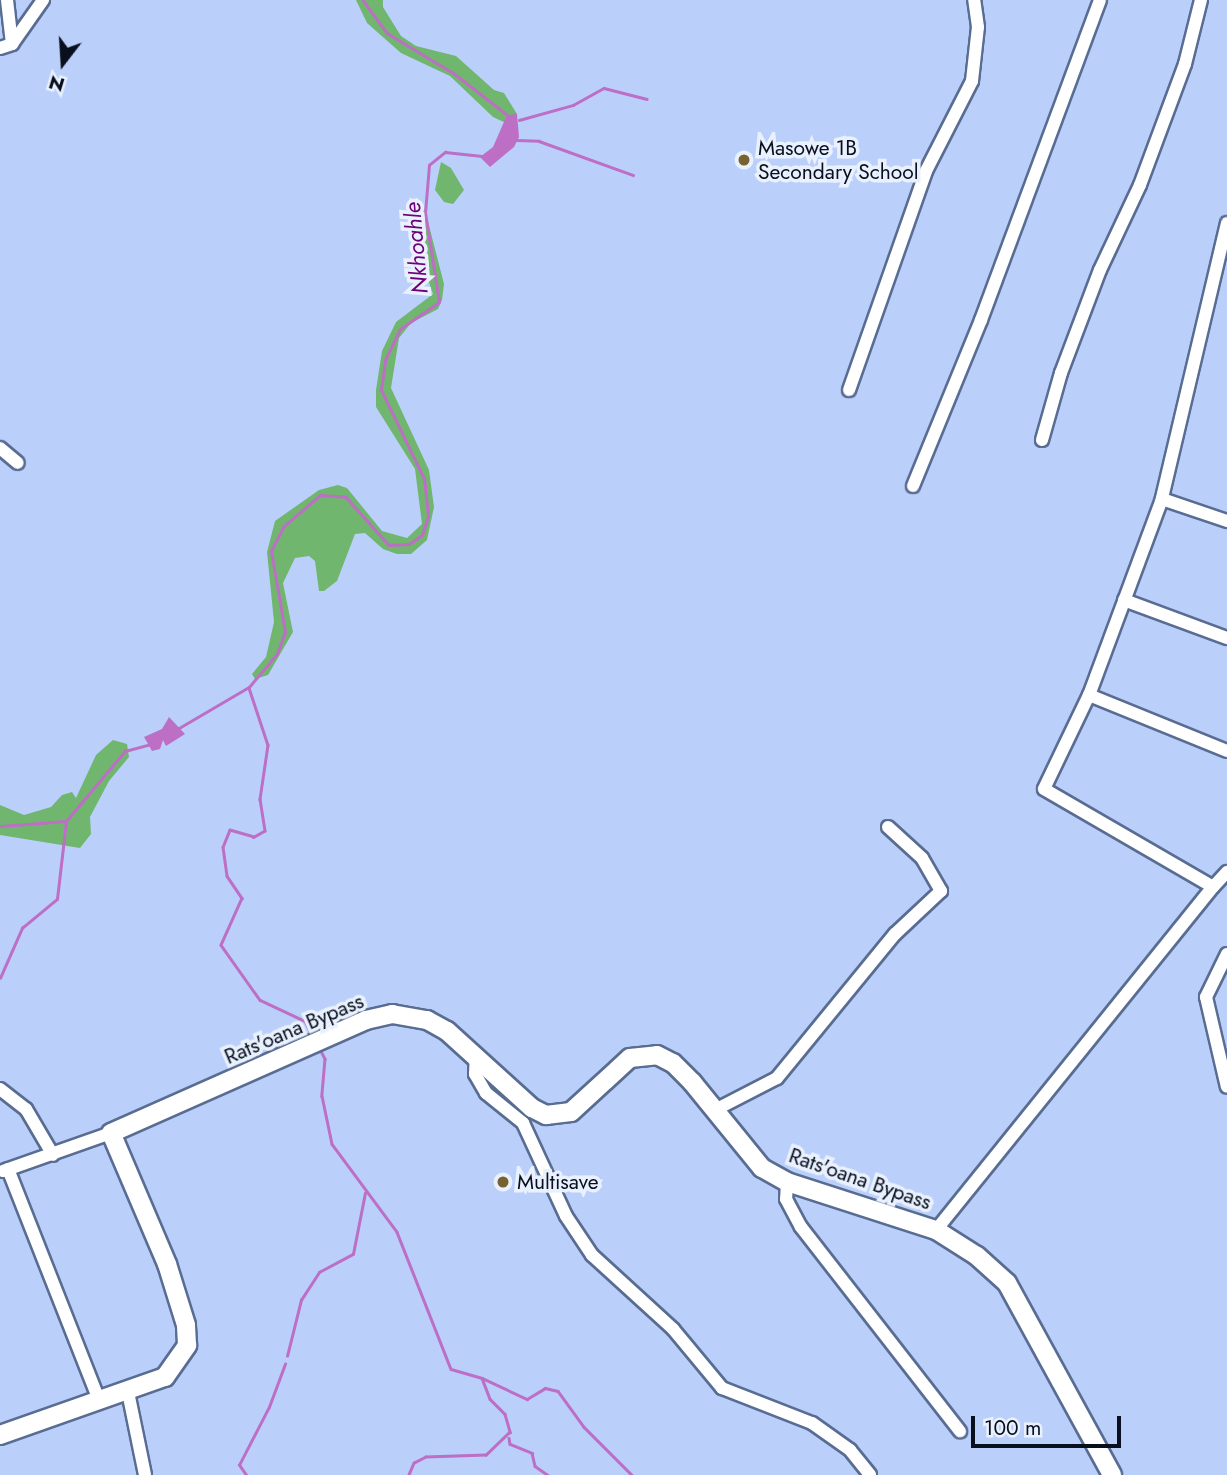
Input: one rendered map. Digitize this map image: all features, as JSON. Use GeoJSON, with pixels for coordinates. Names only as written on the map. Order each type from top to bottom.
{"type":"FeatureCollection","features":[{"type":"Feature","properties":{"kind":"street"},"geometry":{"type":"LineString","coordinates":[[6,46],[7,0]]}},
{"type":"Feature","properties":{"kind":"street"},"geometry":{"type":"LineString","coordinates":[[6,46],[43,0]]}},
{"type":"Feature","properties":{"kind":"street"},"geometry":{"type":"LineString","coordinates":[[849,390],[926,171],[972,81],[978,27],[974,0]]}},
{"type":"Feature","properties":{"kind":"street"},"geometry":{"type":"LineString","coordinates":[[913,486],[981,320],[1100,0]]}},
{"type":"Feature","properties":{"kind":"street"},"geometry":{"type":"LineString","coordinates":[[1042,440],[1061,373],[1100,270],[1140,185],[1185,64],[1201,0]]}},
{"type":"Feature","properties":{"kind":"street"},"geometry":{"type":"LineString","coordinates":[[1213,887],[1044,789],[1090,695],[1162,499],[1227,223]]}},
{"type":"Feature","properties":{"kind":"street"},"geometry":{"type":"LineString","coordinates":[[0,448],[18,463]]}},
{"type":"Feature","properties":{"kind":"street"},"geometry":{"type":"LineString","coordinates":[[1162,499],[1227,522]]}},
{"type":"Feature","properties":{"kind":"street"},"geometry":{"type":"LineString","coordinates":[[1124,600],[1227,638]]}},
{"type":"Feature","properties":{"kind":"street"},"geometry":{"type":"LineString","coordinates":[[1090,695],[1227,751]]}},
{"type":"Feature","properties":{"kind":"street"},"geometry":{"type":"LineString","coordinates":[[713,1111],[777,1078],[895,934],[941,891],[922,858],[888,827]]}},
{"type":"Feature","properties":{"kind":"street"},"geometry":{"type":"LineString","coordinates":[[936,1230],[990,1158],[1148,973],[1227,872]]}},
{"type":"Feature","properties":{"kind":"street"},"geometry":{"type":"LineString","coordinates":[[1227,954],[1206,997],[1227,1087]]}},
{"type":"Feature","properties":{"kind":"street","name":"Rats'oana Bypass"},"geometry":{"type":"LineString","coordinates":[[111,1133],[339,1032],[392,1014],[427,1020],[476,1054],[514,1093],[546,1115],[570,1112],[616,1068],[639,1054],[673,1063],[762,1168],[787,1182],[936,1230],[977,1256],[1007,1283],[1109,1474]]}},
{"type":"Feature","properties":{"kind":"street"},"geometry":{"type":"LineString","coordinates":[[476,1054],[475,1074],[486,1093],[523,1123],[566,1216],[592,1255],[673,1329],[722,1388],[812,1423],[850,1450],[870,1475]]}},
{"type":"Feature","properties":{"kind":"street"},"geometry":{"type":"LineString","coordinates":[[0,1089],[26,1109],[53,1155]]}},
{"type":"Feature","properties":{"kind":"street"},"geometry":{"type":"LineString","coordinates":[[0,1435],[165,1377],[178,1363],[187,1345],[186,1325],[167,1265],[111,1133],[4,1170],[99,1400]]}},
{"type":"Feature","properties":{"kind":"street"},"geometry":{"type":"LineString","coordinates":[[787,1182],[786,1199],[801,1227],[960,1431]]}},
{"type":"Feature","properties":{"kind":"street"},"geometry":{"type":"LineString","coordinates":[[128,1392],[145,1475]]}},
{"type":"Feature","properties":{"kind":"green space"},"geometry":{"type":"Polygon","coordinates":[[[356,0],[383,0],[383,7],[401,36],[416,46],[456,56],[494,90],[504,93],[517,114],[506,123],[493,117],[450,76],[401,53],[367,23],[356,0]]]}},
{"type":"Feature","properties":{"kind":"green space"},"geometry":{"type":"Polygon","coordinates":[[[441,162],[451,168],[464,190],[453,204],[444,202],[435,190],[441,162]]]}},
{"type":"Feature","properties":{"kind":"green space"},"geometry":{"type":"Polygon","coordinates":[[[425,210],[444,284],[442,300],[438,309],[411,323],[399,338],[391,388],[429,470],[434,507],[427,540],[411,554],[397,554],[383,549],[365,533],[355,534],[337,581],[324,591],[319,591],[315,561],[309,556],[295,558],[283,583],[293,632],[268,675],[255,679],[252,674],[266,657],[274,622],[267,552],[275,521],[319,490],[338,485],[347,488],[382,531],[407,538],[422,524],[415,469],[376,407],[376,390],[382,351],[396,322],[433,294],[420,257],[419,215],[425,210]]]}},
{"type":"Feature","properties":{"kind":"green space"},"geometry":{"type":"Polygon","coordinates":[[[113,740],[127,744],[129,757],[109,781],[90,817],[91,834],[80,848],[0,835],[0,805],[24,815],[51,807],[62,795],[72,792],[76,798],[96,755],[113,740]]]}},
{"type":"Feature","properties":{"kind":"shaded area"},"geometry":{"type":"Polygon","coordinates":[[[517,114],[519,137],[514,147],[490,167],[480,157],[493,147],[507,115],[517,114]]]}},
{"type":"Feature","properties":{"kind":"shaded area"},"geometry":{"type":"Polygon","coordinates":[[[169,717],[185,734],[166,746],[163,740],[160,749],[152,751],[144,737],[162,729],[169,717]]]}},
{"type":"Feature","properties":{"kind":"waterway","name":"Nkhoahle"},"geometry":{"type":"LineString","coordinates":[[363,0],[387,33],[455,74],[510,117]]}},
{"type":"Feature","properties":{"kind":"waterway"},"geometry":{"type":"LineString","coordinates":[[519,120],[573,105],[604,88],[647,99]]}},
{"type":"Feature","properties":{"kind":"waterway"},"geometry":{"type":"LineString","coordinates":[[516,140],[539,141],[633,175]]}},
{"type":"Feature","properties":{"kind":"waterway","name":"Nkhoahle"},"geometry":{"type":"LineString","coordinates":[[179,728],[249,687],[277,654],[285,632],[271,551],[284,526],[320,495],[346,497],[389,545],[409,544],[422,535],[428,516],[424,479],[381,390],[385,360],[400,329],[439,302],[425,213],[429,165],[445,152],[482,156]]}},
{"type":"Feature","properties":{"kind":"waterway"},"geometry":{"type":"LineString","coordinates":[[249,688],[268,745],[260,799],[265,831],[254,837],[230,830],[223,847],[227,876],[242,898],[221,945],[260,1000],[305,1021],[313,1037]]}},
{"type":"Feature","properties":{"kind":"waterway","name":"Nkhoahle"},"geometry":{"type":"LineString","coordinates":[[0,826],[66,821],[125,751],[152,744]]}},
{"type":"Feature","properties":{"kind":"waterway"},"geometry":{"type":"LineString","coordinates":[[0,978],[22,928],[57,899],[66,821]]}},
{"type":"Feature","properties":{"kind":"waterway"},"geometry":{"type":"LineString","coordinates":[[320,1049],[325,1059],[322,1096],[332,1144],[397,1232],[451,1369],[482,1378],[490,1399],[505,1414],[510,1432],[486,1455],[426,1457],[414,1463],[409,1475]]}},
{"type":"Feature","properties":{"kind":"waterway"},"geometry":{"type":"LineString","coordinates":[[287,1356],[301,1300],[319,1272],[353,1254],[365,1193]]}},
{"type":"Feature","properties":{"kind":"waterway"},"geometry":{"type":"LineString","coordinates":[[246,1475],[239,1465],[269,1407],[285,1364]]}},
{"type":"Feature","properties":{"kind":"waterway"},"geometry":{"type":"LineString","coordinates":[[482,1378],[527,1399],[545,1388],[558,1391],[584,1427],[632,1475]]}},
{"type":"Feature","properties":{"kind":"waterway"},"geometry":{"type":"LineString","coordinates":[[509,1438],[510,1444],[532,1453],[535,1466],[548,1475]]}},
{"type":"Feature","properties":{"kind":"place","name":"Masowe 1B Secondary School"},"geometry":{"type":"Point","coordinates":[744,160]}},
{"type":"Feature","properties":{"kind":"place","name":"Multisave"},"geometry":{"type":"Point","coordinates":[503,1182]}}]}
